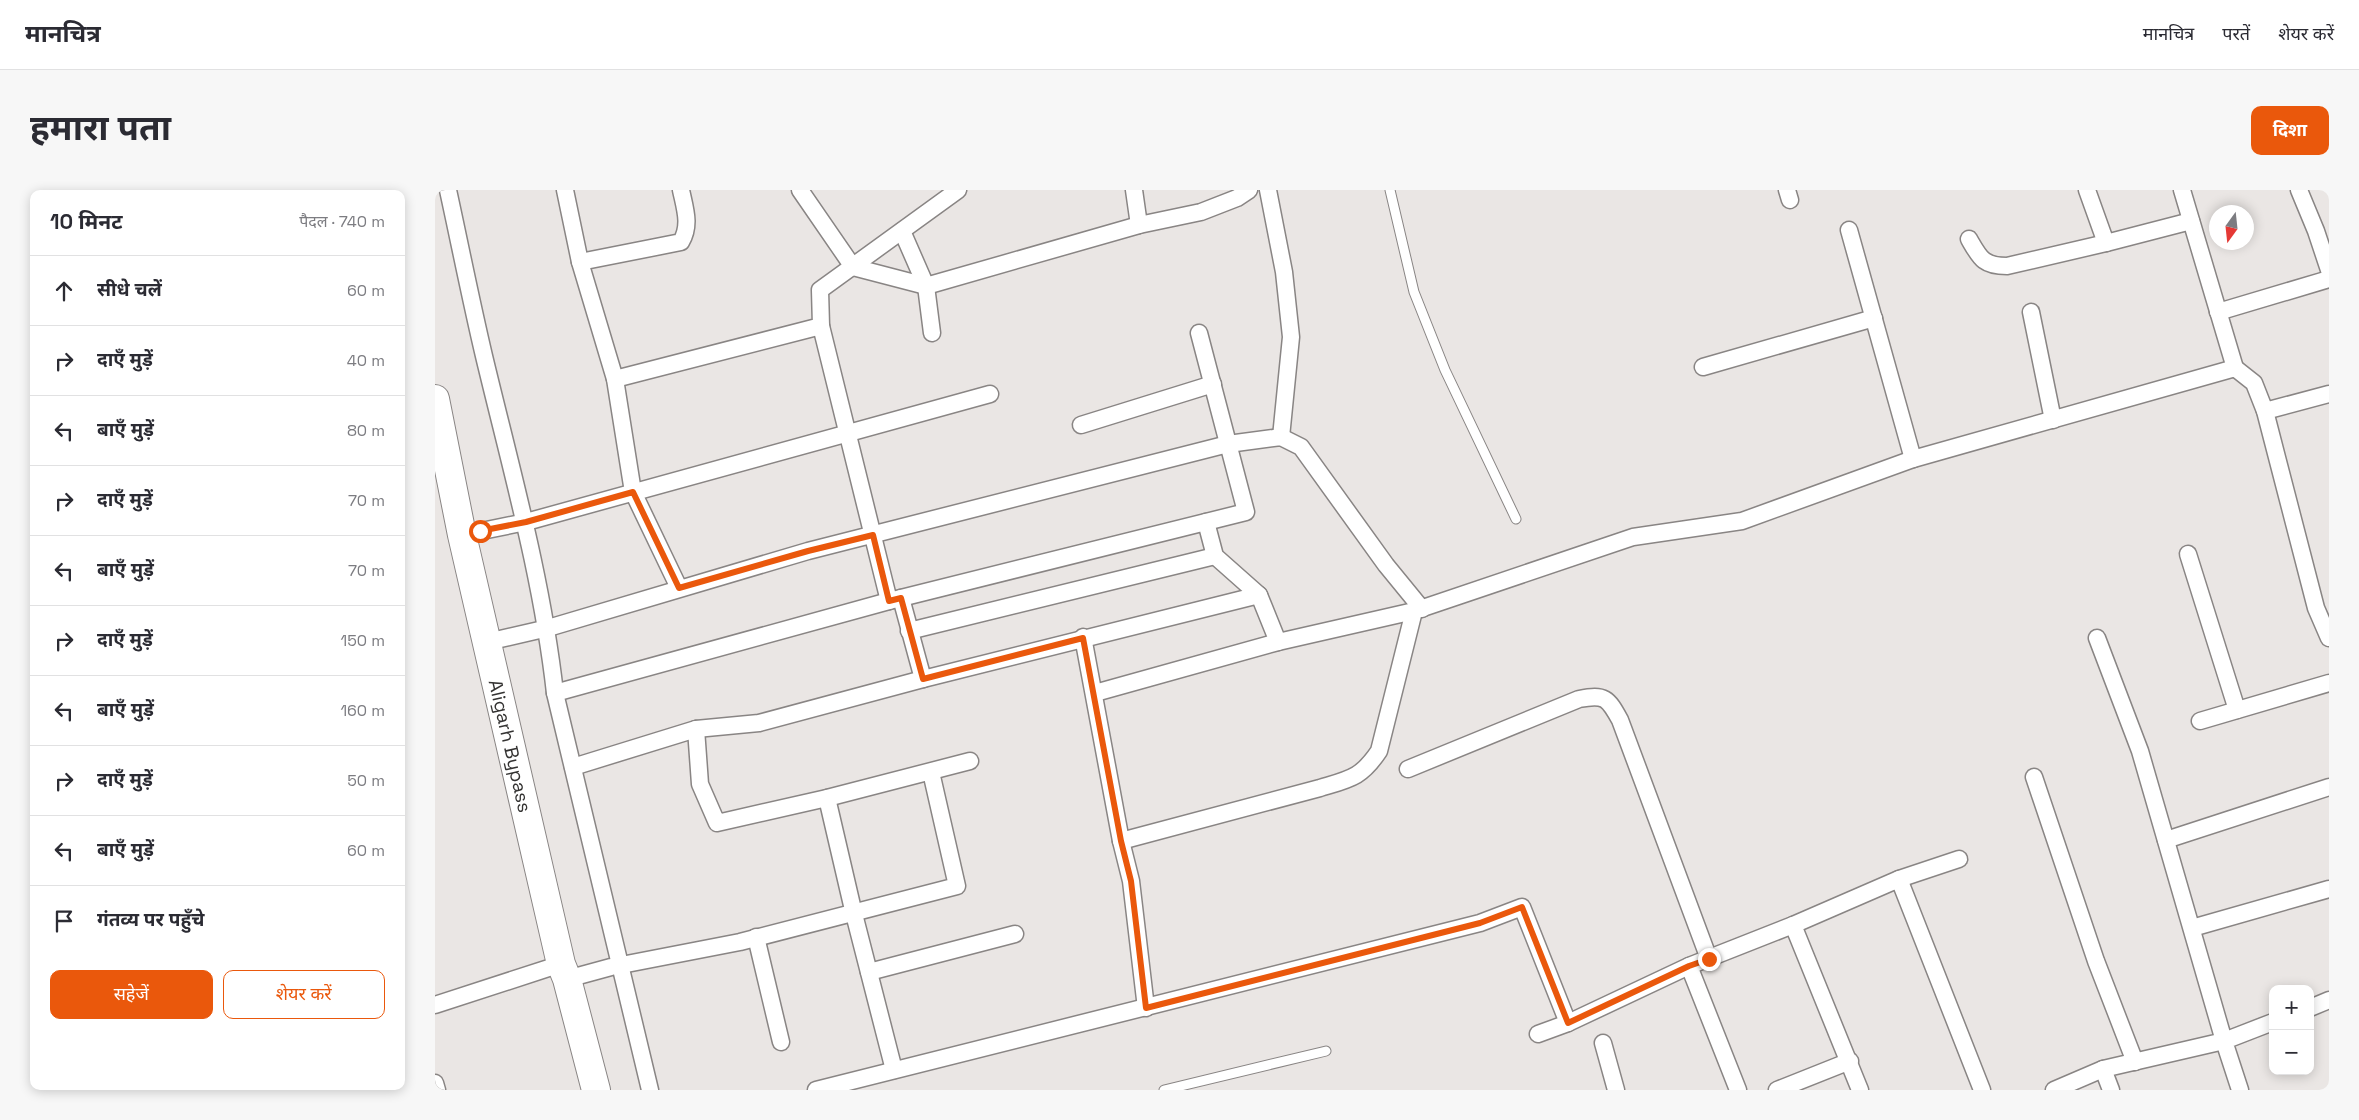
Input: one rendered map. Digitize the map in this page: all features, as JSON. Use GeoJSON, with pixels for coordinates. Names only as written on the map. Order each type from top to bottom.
{"type":"FeatureCollection","features":[{"type":"Feature","properties":{"kind":"highway","name":"Aligarh Bypass"},"geometry":{"type":"LineString","coordinates":[[435,399],[471,533],[496,639],[596,1090]]}},
{"type":"Feature","properties":{"kind":"street"},"geometry":{"type":"LineString","coordinates":[[447,190],[615,966],[650,1090]]}},
{"type":"Feature","properties":{"kind":"street"},"geometry":{"type":"LineString","coordinates":[[565,190],[580,262],[615,379],[633,492],[679,588]]}},
{"type":"Feature","properties":{"kind":"street"},"geometry":{"type":"LineString","coordinates":[[580,262],[681,242],[687,233],[687,220],[681,190]]}},
{"type":"Feature","properties":{"kind":"street"},"geometry":{"type":"LineString","coordinates":[[800,190],[853,267],[926,286],[1139,225],[1201,212],[1237,198],[1249,190]]}},
{"type":"Feature","properties":{"kind":"street"},"geometry":{"type":"LineString","coordinates":[[923,679],[909,631],[895,599],[873,535],[821,326],[820,290],[958,190]]}},
{"type":"Feature","properties":{"kind":"street"},"geometry":{"type":"LineString","coordinates":[[1134,190],[1139,225]]}},
{"type":"Feature","properties":{"kind":"street"},"geometry":{"type":"LineString","coordinates":[[1268,190],[1284,272],[1291,336],[1281,437]]}},
{"type":"Feature","properties":{"kind":"street"},"geometry":{"type":"LineString","coordinates":[[2087,190],[2106,243]]}},
{"type":"Feature","properties":{"kind":"street"},"geometry":{"type":"LineString","coordinates":[[2182,190],[2235,368],[2254,383],[2265,411],[2316,608],[2329,638]]}},
{"type":"Feature","properties":{"kind":"street"},"geometry":{"type":"LineString","coordinates":[[2299,190],[2316,231],[2329,270]]}},
{"type":"Feature","properties":{"kind":"street"},"geometry":{"type":"LineString","coordinates":[[1969,239],[1979,258],[1991,266],[2007,266],[2191,221]]}},
{"type":"Feature","properties":{"kind":"street"},"geometry":{"type":"LineString","coordinates":[[1849,230],[1913,459]]}},
{"type":"Feature","properties":{"kind":"street"},"geometry":{"type":"LineString","coordinates":[[902,231],[926,286],[932,333]]}},
{"type":"Feature","properties":{"kind":"street"},"geometry":{"type":"LineString","coordinates":[[2218,312],[2329,279]]}},
{"type":"Feature","properties":{"kind":"street"},"geometry":{"type":"LineString","coordinates":[[2031,312],[2053,420]]}},
{"type":"Feature","properties":{"kind":"street"},"geometry":{"type":"LineString","coordinates":[[1703,367],[1874,318]]}},
{"type":"Feature","properties":{"kind":"street"},"geometry":{"type":"LineString","coordinates":[[615,379],[821,326]]}},
{"type":"Feature","properties":{"kind":"street"},"geometry":{"type":"LineString","coordinates":[[555,693],[895,599],[1246,512],[1199,332]]}},
{"type":"Feature","properties":{"kind":"street"},"geometry":{"type":"LineString","coordinates":[[1095,693],[1277,642],[1418,610],[1633,537],[1742,521],[1913,459],[2235,368]]}},
{"type":"Feature","properties":{"kind":"street"},"geometry":{"type":"LineString","coordinates":[[1081,425],[1213,384]]}},
{"type":"Feature","properties":{"kind":"street"},"geometry":{"type":"LineString","coordinates":[[471,533],[633,492],[990,394]]}},
{"type":"Feature","properties":{"kind":"street"},"geometry":{"type":"LineString","coordinates":[[2265,411],[2329,394]]}},
{"type":"Feature","properties":{"kind":"street"},"geometry":{"type":"LineString","coordinates":[[496,639],[542,629],[808,551],[1229,444],[1281,437],[1301,446],[1418,610]]}},
{"type":"Feature","properties":{"kind":"street"},"geometry":{"type":"LineString","coordinates":[[1206,522],[1215,556],[1259,595],[1277,642]]}},
{"type":"Feature","properties":{"kind":"street"},"geometry":{"type":"LineString","coordinates":[[2188,554],[2237,710]]}},
{"type":"Feature","properties":{"kind":"street"},"geometry":{"type":"LineString","coordinates":[[909,631],[1215,556]]}},
{"type":"Feature","properties":{"kind":"street"},"geometry":{"type":"LineString","coordinates":[[573,767],[696,729],[759,723],[1083,638],[1259,595]]}},
{"type":"Feature","properties":{"kind":"street"},"geometry":{"type":"LineString","coordinates":[[1121,841],[1320,788],[1352,778],[1367,768],[1379,750],[1418,610]]}},
{"type":"Feature","properties":{"kind":"street"},"geometry":{"type":"LineString","coordinates":[[1083,638],[1095,693],[1121,841],[1131,881],[1146,1008]]}},
{"type":"Feature","properties":{"kind":"street"},"geometry":{"type":"LineString","coordinates":[[2097,638],[2140,751],[2224,1041],[2241,1090]]}},
{"type":"Feature","properties":{"kind":"street"},"geometry":{"type":"LineString","coordinates":[[2200,721],[2329,683]]}},
{"type":"Feature","properties":{"kind":"street"},"geometry":{"type":"LineString","coordinates":[[1408,769],[1579,699],[1597,696],[1610,701],[1620,720],[1709,959]]}},
{"type":"Feature","properties":{"kind":"street"},"geometry":{"type":"LineString","coordinates":[[696,729],[700,784],[717,823],[827,798],[970,761]]}},
{"type":"Feature","properties":{"kind":"street"},"geometry":{"type":"LineString","coordinates":[[435,1005],[570,972],[615,966],[757,937],[957,886],[931,772]]}},
{"type":"Feature","properties":{"kind":"street"},"geometry":{"type":"LineString","coordinates":[[2034,777],[2096,961],[2135,1062]]}},
{"type":"Feature","properties":{"kind":"street"},"geometry":{"type":"LineString","coordinates":[[2166,840],[2329,787]]}},
{"type":"Feature","properties":{"kind":"street"},"geometry":{"type":"LineString","coordinates":[[827,798],[853,914],[894,1070]]}},
{"type":"Feature","properties":{"kind":"street"},"geometry":{"type":"LineString","coordinates":[[1538,1034],[1568,1023],[1689,966],[1899,880],[1959,859]]}},
{"type":"Feature","properties":{"kind":"street"},"geometry":{"type":"LineString","coordinates":[[1899,880],[1982,1090]]}},
{"type":"Feature","properties":{"kind":"street"},"geometry":{"type":"LineString","coordinates":[[2192,928],[2329,888]]}},
{"type":"Feature","properties":{"kind":"street"},"geometry":{"type":"LineString","coordinates":[[816,1090],[1480,923],[1522,907],[1568,1023]]}},
{"type":"Feature","properties":{"kind":"street"},"geometry":{"type":"LineString","coordinates":[[1793,925],[1860,1090]]}},
{"type":"Feature","properties":{"kind":"street"},"geometry":{"type":"LineString","coordinates":[[869,972],[1015,934]]}},
{"type":"Feature","properties":{"kind":"street"},"geometry":{"type":"LineString","coordinates":[[757,937],[781,1042]]}},
{"type":"Feature","properties":{"kind":"street"},"geometry":{"type":"LineString","coordinates":[[1689,966],[1738,1090]]}},
{"type":"Feature","properties":{"kind":"street"},"geometry":{"type":"LineString","coordinates":[[2314,1006],[2329,1000]]}},
{"type":"Feature","properties":{"kind":"street"},"geometry":{"type":"LineString","coordinates":[[2054,1090],[2103,1069],[2224,1041],[2269,1024]]}},
{"type":"Feature","properties":{"kind":"street"},"geometry":{"type":"LineString","coordinates":[[1603,1043],[1616,1090]]}},
{"type":"Feature","properties":{"kind":"street"},"geometry":{"type":"LineString","coordinates":[[1777,1090],[1849,1061]]}},
{"type":"Feature","properties":{"kind":"street"},"geometry":{"type":"LineString","coordinates":[[2103,1069],[2111,1090]]}},
{"type":"Feature","properties":{"kind":"street"},"geometry":{"type":"LineString","coordinates":[[435,1083],[437,1090]]}},
{"type":"Feature","properties":{"kind":"lane"},"geometry":{"type":"LineString","coordinates":[[1390,190],[1414,292],[1445,370],[1516,519]]}},
{"type":"Feature","properties":{"kind":"lane"},"geometry":{"type":"LineString","coordinates":[[1164,1090],[1326,1051]]}},
{"type":"Feature","properties":{"kind":"route"},"geometry":{"type":"LineString","coordinates":[[480,531],[526,522],[633,492],[679,588],[808,551],[873,535],[889,601],[901,598],[923,679],[1083,638],[1095,693],[1121,841],[1131,881],[1141,952],[1146,1008],[1480,923],[1522,907],[1568,1023],[1689,966],[1709,959]]}}]}
